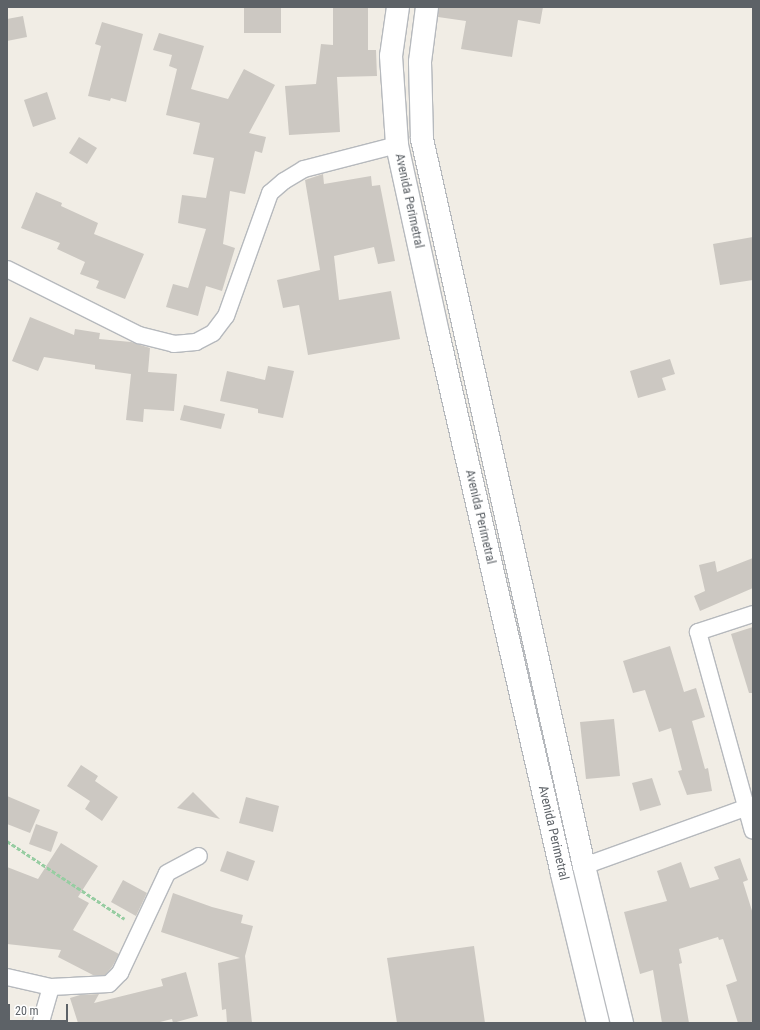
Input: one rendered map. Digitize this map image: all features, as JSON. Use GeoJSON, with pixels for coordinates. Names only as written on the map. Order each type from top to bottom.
{"type":"FeatureCollection","features":[{"type":"Feature","properties":{"kind":"main road","name":"Avenida Perimetral"},"geometry":{"type":"LineString","coordinates":[[398,7],[391,56],[397,145],[443,356],[562,874],[598,1023]]}},
{"type":"Feature","properties":{"kind":"main road","name":"Avenida Perimetral"},"geometry":{"type":"LineString","coordinates":[[426,7],[420,62],[422,139],[584,866],[622,1023]]}},
{"type":"Feature","properties":{"kind":"street"},"geometry":{"type":"LineString","coordinates":[[7,268],[139,335],[174,344],[196,342],[213,333],[226,316],[270,193],[284,181],[304,169],[397,145]]}},
{"type":"Feature","properties":{"kind":"street"},"geometry":{"type":"LineString","coordinates":[[753,614],[698,632],[749,806],[753,831]]}},
{"type":"Feature","properties":{"kind":"street"},"geometry":{"type":"LineString","coordinates":[[584,866],[749,806]]}},
{"type":"Feature","properties":{"kind":"street"},"geometry":{"type":"LineString","coordinates":[[7,977],[51,987],[109,984],[120,973],[167,873],[199,856]]}},
{"type":"Feature","properties":{"kind":"street"},"geometry":{"type":"LineString","coordinates":[[41,1023],[51,987]]}},
{"type":"Feature","properties":{"kind":"path"},"geometry":{"type":"LineString","coordinates":[[7,841],[141,929]]}},
{"type":"Feature","properties":{"kind":"building"},"geometry":{"type":"Polygon","coordinates":[[[244,7],[281,7],[281,33],[244,33],[244,7]]]}},
{"type":"Feature","properties":{"kind":"building"},"geometry":{"type":"Polygon","coordinates":[[[333,7],[368,7],[368,50],[376,50],[377,76],[337,77],[340,132],[289,135],[285,86],[316,84],[321,44],[333,45],[333,7]]]}},
{"type":"Feature","properties":{"kind":"building"},"geometry":{"type":"Polygon","coordinates":[[[439,7],[543,7],[540,24],[518,20],[512,57],[461,49],[466,21],[438,17],[439,7]]]}},
{"type":"Feature","properties":{"kind":"building"},"geometry":{"type":"Polygon","coordinates":[[[23,16],[27,37],[7,41],[7,19],[23,16]]]}},
{"type":"Feature","properties":{"kind":"building"},"geometry":{"type":"Polygon","coordinates":[[[102,22],[143,34],[126,102],[111,98],[110,101],[88,96],[101,46],[95,44],[102,22]]]}},
{"type":"Feature","properties":{"kind":"building"},"geometry":{"type":"Polygon","coordinates":[[[159,33],[204,46],[191,89],[228,99],[244,69],[275,85],[249,133],[266,137],[262,153],[255,151],[245,194],[230,191],[223,244],[235,248],[222,291],[206,286],[198,316],[166,307],[173,284],[188,288],[206,229],[178,223],[182,195],[206,198],[214,158],[193,154],[200,123],[166,115],[177,69],[169,66],[172,55],[153,50],[159,33]]]}},
{"type":"Feature","properties":{"kind":"building"},"geometry":{"type":"Polygon","coordinates":[[[47,92],[56,119],[33,127],[24,100],[47,92]]]}},
{"type":"Feature","properties":{"kind":"building"},"geometry":{"type":"Polygon","coordinates":[[[79,137],[97,148],[87,164],[69,153],[79,137]]]}},
{"type":"Feature","properties":{"kind":"building"},"geometry":{"type":"Polygon","coordinates":[[[323,174],[324,184],[371,176],[372,186],[380,185],[395,261],[378,264],[374,247],[334,256],[339,300],[391,291],[400,339],[308,355],[299,305],[283,308],[277,280],[320,270],[305,180],[323,174]]]}},
{"type":"Feature","properties":{"kind":"building"},"geometry":{"type":"Polygon","coordinates":[[[36,192],[62,203],[61,206],[98,223],[94,234],[144,254],[125,299],[96,288],[99,281],[80,274],[85,262],[57,249],[60,243],[21,228],[36,192]]]}},
{"type":"Feature","properties":{"kind":"building"},"geometry":{"type":"Polygon","coordinates":[[[753,237],[753,280],[720,285],[713,244],[753,237]]]}},
{"type":"Feature","properties":{"kind":"building"},"geometry":{"type":"Polygon","coordinates":[[[30,317],[74,335],[75,329],[100,333],[99,339],[131,342],[150,348],[148,372],[177,374],[174,411],[144,409],[143,422],[126,420],[131,374],[95,369],[95,365],[44,357],[38,371],[12,361],[30,317]]]}},
{"type":"Feature","properties":{"kind":"building"},"geometry":{"type":"Polygon","coordinates":[[[670,359],[675,374],[662,378],[666,390],[638,398],[630,371],[670,359]]]}},
{"type":"Feature","properties":{"kind":"building"},"geometry":{"type":"Polygon","coordinates":[[[268,366],[294,371],[283,418],[258,413],[258,409],[220,401],[227,371],[265,380],[268,366]]]}},
{"type":"Feature","properties":{"kind":"building"},"geometry":{"type":"Polygon","coordinates":[[[184,405],[225,414],[221,429],[180,420],[184,405]]]}},
{"type":"Feature","properties":{"kind":"building"},"geometry":{"type":"Polygon","coordinates":[[[753,558],[753,588],[700,611],[694,596],[705,591],[699,565],[715,561],[717,572],[753,558]]]}},
{"type":"Feature","properties":{"kind":"building"},"geometry":{"type":"Polygon","coordinates":[[[753,627],[753,693],[749,693],[731,634],[753,627]]]}},
{"type":"Feature","properties":{"kind":"building"},"geometry":{"type":"Polygon","coordinates":[[[670,646],[684,692],[696,688],[705,717],[692,721],[705,769],[708,768],[712,791],[687,795],[678,771],[682,770],[671,728],[659,732],[645,690],[633,693],[623,661],[670,646]]]}},
{"type":"Feature","properties":{"kind":"building"},"geometry":{"type":"Polygon","coordinates":[[[614,719],[620,776],[586,779],[580,722],[614,719]]]}},
{"type":"Feature","properties":{"kind":"building"},"geometry":{"type":"Polygon","coordinates":[[[81,765],[98,776],[95,781],[118,797],[102,821],[85,809],[90,801],[67,786],[81,765]]]}},
{"type":"Feature","properties":{"kind":"building"},"geometry":{"type":"Polygon","coordinates":[[[652,778],[661,805],[640,811],[632,783],[652,778]]]}},
{"type":"Feature","properties":{"kind":"building"},"geometry":{"type":"Polygon","coordinates":[[[193,792],[220,819],[177,808],[193,792]]]}},
{"type":"Feature","properties":{"kind":"building"},"geometry":{"type":"Polygon","coordinates":[[[7,796],[40,810],[30,833],[7,824],[7,796]]]}},
{"type":"Feature","properties":{"kind":"building"},"geometry":{"type":"Polygon","coordinates":[[[246,797],[279,806],[273,832],[239,823],[246,797]]]}},
{"type":"Feature","properties":{"kind":"building"},"geometry":{"type":"Polygon","coordinates":[[[36,824],[58,832],[51,852],[29,844],[36,824]]]}},
{"type":"Feature","properties":{"kind":"building"},"geometry":{"type":"Polygon","coordinates":[[[61,843],[98,866],[78,897],[89,903],[73,930],[119,954],[112,967],[105,975],[93,975],[58,957],[61,950],[7,944],[7,867],[38,879],[61,843]]]}},
{"type":"Feature","properties":{"kind":"building"},"geometry":{"type":"Polygon","coordinates":[[[227,851],[255,861],[248,881],[220,871],[227,851]]]}},
{"type":"Feature","properties":{"kind":"building"},"geometry":{"type":"Polygon","coordinates":[[[740,858],[748,880],[743,882],[753,914],[753,1023],[738,1023],[726,985],[737,981],[723,939],[719,940],[718,937],[679,949],[682,963],[679,964],[689,1023],[662,1023],[653,970],[640,974],[624,912],[667,901],[657,871],[681,862],[690,888],[719,879],[714,867],[740,858]]]}},
{"type":"Feature","properties":{"kind":"building"},"geometry":{"type":"Polygon","coordinates":[[[123,880],[147,893],[136,916],[111,902],[123,880]]]}},
{"type":"Feature","properties":{"kind":"building"},"geometry":{"type":"Polygon","coordinates":[[[173,893],[212,907],[243,915],[241,923],[253,926],[245,956],[252,1023],[227,1023],[226,1009],[222,1010],[218,963],[240,958],[161,932],[173,893]]]}},
{"type":"Feature","properties":{"kind":"building"},"geometry":{"type":"Polygon","coordinates":[[[474,946],[485,1023],[397,1023],[387,958],[474,946]]]}},
{"type":"Feature","properties":{"kind":"building"},"geometry":{"type":"Polygon","coordinates":[[[186,972],[198,1016],[173,1023],[172,1019],[156,1023],[78,1023],[70,998],[80,995],[99,994],[94,1003],[163,986],[161,979],[186,972]]]}}]}
